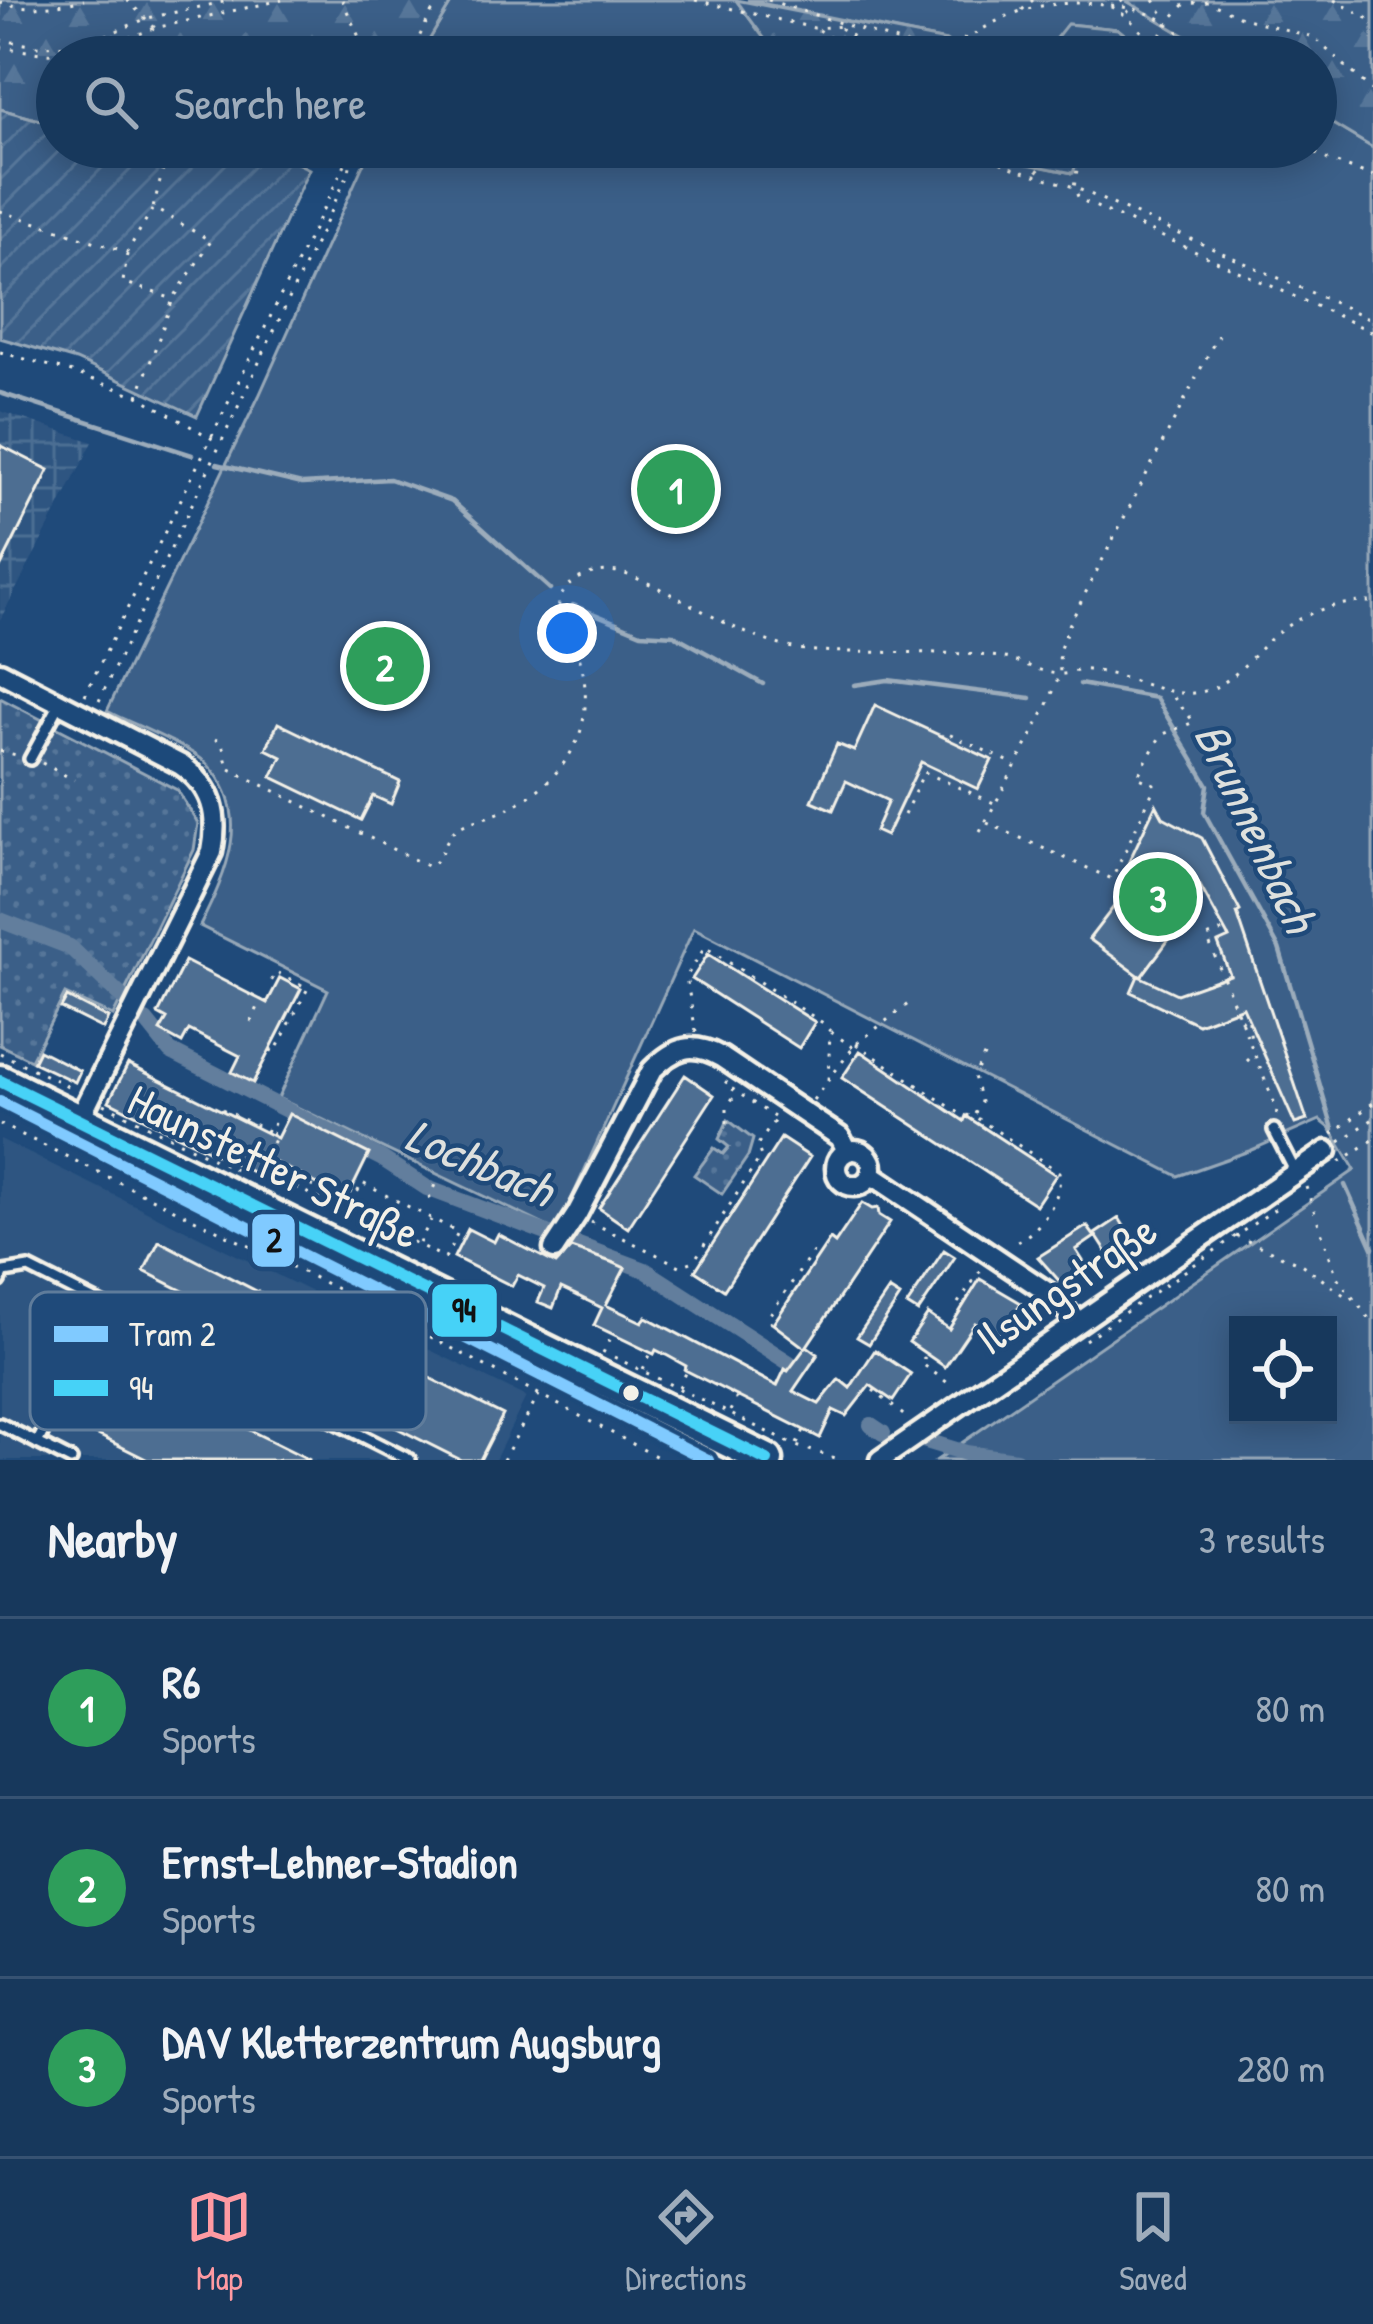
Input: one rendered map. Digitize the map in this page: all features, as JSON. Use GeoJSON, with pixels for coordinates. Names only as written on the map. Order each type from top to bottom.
{"type":"FeatureCollection","features":[{"type":"Feature","properties":{"kind":"main road","name":"Haunstetter Straße"},"geometry":{"type":"LineString","coordinates":[[0,1082],[767,1460]]}},
{"type":"Feature","properties":{"kind":"street"},"geometry":{"type":"LineString","coordinates":[[0,671],[198,777],[214,808],[217,830],[212,852],[79,1120]]}},
{"type":"Feature","properties":{"kind":"street"},"geometry":{"type":"LineString","coordinates":[[559,1243],[652,1070],[668,1053],[685,1046],[705,1048],[805,1111],[840,1137],[847,1151]]}},
{"type":"Feature","properties":{"kind":"street"},"geometry":{"type":"LineString","coordinates":[[871,1174],[858,1185],[842,1180],[837,1163],[847,1151],[859,1150],[869,1157],[871,1174],[1059,1300],[1076,1324]]}},
{"type":"Feature","properties":{"kind":"street","name":"Ilsungstraße"},"geometry":{"type":"LineString","coordinates":[[880,1460],[1302,1167],[1330,1159]]}},
{"type":"Feature","properties":{"kind":"lane"},"geometry":{"type":"LineString","coordinates":[[30,759],[77,710]]}},
{"type":"Feature","properties":{"kind":"lane"},"geometry":{"type":"LineString","coordinates":[[1274,1130],[1302,1167]]}},
{"type":"Feature","properties":{"kind":"lane"},"geometry":{"type":"LineString","coordinates":[[0,1281],[4,1272],[29,1268],[77,1292]]}},
{"type":"Feature","properties":{"kind":"lane"},"geometry":{"type":"LineString","coordinates":[[0,1424],[71,1460]]}},
{"type":"Feature","properties":{"kind":"lane"},"geometry":{"type":"LineString","coordinates":[[38,1443],[45,1430]]}},
{"type":"Feature","properties":{"kind":"lane"},"geometry":{"type":"LineString","coordinates":[[350,1430],[410,1460]]}},
{"type":"Feature","properties":{"kind":"path"},"geometry":{"type":"LineString","coordinates":[[0,2],[13,7],[52,7],[84,0]]}},
{"type":"Feature","properties":{"kind":"path"},"geometry":{"type":"LineString","coordinates":[[127,0],[148,18],[157,36]]}},
{"type":"Feature","properties":{"kind":"path"},"geometry":{"type":"LineString","coordinates":[[104,36],[148,18],[233,0]]}},
{"type":"Feature","properties":{"kind":"path"},"geometry":{"type":"LineString","coordinates":[[133,36],[282,0]]}},
{"type":"Feature","properties":{"kind":"path"},"geometry":{"type":"LineString","coordinates":[[342,0],[359,36]]}},
{"type":"Feature","properties":{"kind":"path"},"geometry":{"type":"LineString","coordinates":[[420,36],[438,0]]}},
{"type":"Feature","properties":{"kind":"path"},"geometry":{"type":"LineString","coordinates":[[695,0],[814,28],[847,26]]}},
{"type":"Feature","properties":{"kind":"path"},"geometry":{"type":"LineString","coordinates":[[768,0],[879,36]]}},
{"type":"Feature","properties":{"kind":"path"},"geometry":{"type":"LineString","coordinates":[[974,36],[1033,0]]}},
{"type":"Feature","properties":{"kind":"path"},"geometry":{"type":"LineString","coordinates":[[1121,0],[1146,36]]}},
{"type":"Feature","properties":{"kind":"path"},"geometry":{"type":"LineString","coordinates":[[1154,0],[1168,22]]}},
{"type":"Feature","properties":{"kind":"path"},"geometry":{"type":"LineString","coordinates":[[1334,0],[1373,21]]}},
{"type":"Feature","properties":{"kind":"path"},"geometry":{"type":"LineString","coordinates":[[1020,11],[1092,1],[1148,10],[1183,36]]}},
{"type":"Feature","properties":{"kind":"path"},"geometry":{"type":"LineString","coordinates":[[1161,36],[1185,2],[1209,1],[1243,18],[1309,36]]}},
{"type":"Feature","properties":{"kind":"path"},"geometry":{"type":"LineString","coordinates":[[1109,5],[1134,22]]}},
{"type":"Feature","properties":{"kind":"path"},"geometry":{"type":"LineString","coordinates":[[847,26],[853,36]]}},
{"type":"Feature","properties":{"kind":"path"},"geometry":{"type":"LineString","coordinates":[[838,27],[851,36]]}},
{"type":"Feature","properties":{"kind":"path"},"geometry":{"type":"LineString","coordinates":[[814,28],[828,36]]}},
{"type":"Feature","properties":{"kind":"path"},"geometry":{"type":"LineString","coordinates":[[0,44],[36,46]]}},
{"type":"Feature","properties":{"kind":"path"},"geometry":{"type":"LineString","coordinates":[[0,44],[36,52]]}},
{"type":"Feature","properties":{"kind":"path"},"geometry":{"type":"LineString","coordinates":[[1337,59],[1373,91]]}},
{"type":"Feature","properties":{"kind":"path"},"geometry":{"type":"LineString","coordinates":[[1337,163],[1373,176]]}},
{"type":"Feature","properties":{"kind":"path"},"geometry":{"type":"LineString","coordinates":[[163,168],[153,208],[127,252],[123,282],[173,299]]}},
{"type":"Feature","properties":{"kind":"path"},"geometry":{"type":"LineString","coordinates":[[77,710],[343,168]]}},
{"type":"Feature","properties":{"kind":"path"},"geometry":{"type":"LineString","coordinates":[[77,710],[220,443],[350,168]]}},
{"type":"Feature","properties":{"kind":"path"},"geometry":{"type":"LineString","coordinates":[[1014,168],[1074,187],[1373,320]]}},
{"type":"Feature","properties":{"kind":"path"},"geometry":{"type":"LineString","coordinates":[[1035,168],[1044,175]]}},
{"type":"Feature","properties":{"kind":"path"},"geometry":{"type":"LineString","coordinates":[[1077,168],[1074,187],[1079,199],[1373,332]]}},
{"type":"Feature","properties":{"kind":"path"},"geometry":{"type":"LineString","coordinates":[[138,397],[173,299],[211,242],[153,208]]}},
{"type":"Feature","properties":{"kind":"path"},"geometry":{"type":"LineString","coordinates":[[0,211],[127,252]]}},
{"type":"Feature","properties":{"kind":"path"},"geometry":{"type":"LineString","coordinates":[[980,832],[1047,707],[1060,674],[1059,651],[1069,625],[1218,335]]}},
{"type":"Feature","properties":{"kind":"path"},"geometry":{"type":"LineString","coordinates":[[0,352],[138,397],[220,443]]}},
{"type":"Feature","properties":{"kind":"path"},"geometry":{"type":"LineString","coordinates":[[215,739],[222,743],[228,768],[429,867],[438,861],[457,829],[526,799],[554,775],[575,744],[583,720],[584,678],[559,612],[559,598],[588,574],[622,573],[714,620],[811,651],[1005,658],[1060,674],[1082,669],[1190,694],[1214,689],[1302,616],[1351,601],[1373,602]]}},
{"type":"Feature","properties":{"kind":"path"},"geometry":{"type":"LineString","coordinates":[[986,823],[1112,879],[1152,793],[1154,784],[1138,777],[1161,735],[1194,722],[1168,692]]}},
{"type":"Feature","properties":{"kind":"path"},"geometry":{"type":"LineString","coordinates":[[942,737],[944,732],[1016,764]]}},
{"type":"Feature","properties":{"kind":"path"},"geometry":{"type":"LineString","coordinates":[[904,815],[927,765]]}},
{"type":"Feature","properties":{"kind":"path"},"geometry":{"type":"LineString","coordinates":[[924,772],[996,804]]}},
{"type":"Feature","properties":{"kind":"path"},"geometry":{"type":"LineString","coordinates":[[1229,938],[1226,930],[1207,937],[1277,1110],[1274,1130]]}},
{"type":"Feature","properties":{"kind":"path"},"geometry":{"type":"LineString","coordinates":[[697,1030],[686,977],[705,947],[962,1115],[974,1116],[1059,1172],[1062,1188],[1058,1197],[1023,1240],[1011,1243]]}},
{"type":"Feature","properties":{"kind":"path"},"geometry":{"type":"LineString","coordinates":[[270,1050],[275,1052],[308,988],[276,972],[271,982]]}},
{"type":"Feature","properties":{"kind":"path"},"geometry":{"type":"LineString","coordinates":[[250,1022],[262,999]]}},
{"type":"Feature","properties":{"kind":"path"},"geometry":{"type":"LineString","coordinates":[[805,1111],[855,1046],[913,1001]]}},
{"type":"Feature","properties":{"kind":"path"},"geometry":{"type":"LineString","coordinates":[[827,1081],[830,1031]]}},
{"type":"Feature","properties":{"kind":"path"},"geometry":{"type":"LineString","coordinates":[[974,1116],[981,1102],[974,1076],[987,1050]]}},
{"type":"Feature","properties":{"kind":"path"},"geometry":{"type":"LineString","coordinates":[[1247,1059],[1261,1072]]}},
{"type":"Feature","properties":{"kind":"path"},"geometry":{"type":"LineString","coordinates":[[727,1123],[727,1106],[737,1092]]}},
{"type":"Feature","properties":{"kind":"path"},"geometry":{"type":"LineString","coordinates":[[1373,1103],[1344,1123],[1302,1167],[1337,1277],[1373,1324]]}},
{"type":"Feature","properties":{"kind":"path"},"geometry":{"type":"LineString","coordinates":[[222,1108],[276,1135],[265,1158],[350,1208],[418,1245],[445,1258],[458,1232],[362,1184],[350,1208]]}},
{"type":"Feature","properties":{"kind":"path"},"geometry":{"type":"LineString","coordinates":[[270,1132],[278,1115]]}},
{"type":"Feature","properties":{"kind":"path"},"geometry":{"type":"LineString","coordinates":[[586,1220],[680,1266],[694,1261],[761,1156],[757,1146],[776,1118]]}},
{"type":"Feature","properties":{"kind":"path"},"geometry":{"type":"LineString","coordinates":[[1330,1159],[1373,1119]]}},
{"type":"Feature","properties":{"kind":"path","name":"Haunstetter Straße"},"geometry":{"type":"LineString","coordinates":[[0,1124],[343,1292]]}},
{"type":"Feature","properties":{"kind":"path"},"geometry":{"type":"LineString","coordinates":[[1330,1159],[1373,1140]]}},
{"type":"Feature","properties":{"kind":"path"},"geometry":{"type":"LineString","coordinates":[[429,1198],[436,1182]]}},
{"type":"Feature","properties":{"kind":"path"},"geometry":{"type":"LineString","coordinates":[[418,1245],[431,1219]]}},
{"type":"Feature","properties":{"kind":"path"},"geometry":{"type":"LineString","coordinates":[[1236,1236],[1301,1264],[1354,1303]]}},
{"type":"Feature","properties":{"kind":"path"},"geometry":{"type":"LineString","coordinates":[[770,1324],[768,1317],[813,1252]]}},
{"type":"Feature","properties":{"kind":"path"},"geometry":{"type":"LineString","coordinates":[[958,1303],[991,1255]]}},
{"type":"Feature","properties":{"kind":"path","name":"Haunstetter Straße"},"geometry":{"type":"LineString","coordinates":[[426,1334],[663,1460]]}},
{"type":"Feature","properties":{"kind":"path"},"geometry":{"type":"LineString","coordinates":[[613,1334],[603,1353],[796,1446],[842,1460]]}},
{"type":"Feature","properties":{"kind":"path"},"geometry":{"type":"LineString","coordinates":[[642,1371],[653,1349]]}},
{"type":"Feature","properties":{"kind":"path"},"geometry":{"type":"LineString","coordinates":[[925,1357],[921,1364],[969,1398]]}},
{"type":"Feature","properties":{"kind":"path"},"geometry":{"type":"LineString","coordinates":[[680,1387],[689,1367]]}},
{"type":"Feature","properties":{"kind":"path"},"geometry":{"type":"LineString","coordinates":[[873,1390],[923,1430]]}},
{"type":"Feature","properties":{"kind":"path"},"geometry":{"type":"LineString","coordinates":[[503,1460],[540,1394]]}},
{"type":"Feature","properties":{"kind":"path"},"geometry":{"type":"LineString","coordinates":[[729,1413],[737,1397]]}},
{"type":"Feature","properties":{"kind":"path"},"geometry":{"type":"LineString","coordinates":[[796,1446],[804,1430]]}},
{"type":"Feature","properties":{"kind":"path"},"geometry":{"type":"LineString","coordinates":[[649,1453],[655,1443]]}},
{"type":"Feature","properties":{"kind":"shaded area"},"geometry":{"type":"Polygon","coordinates":[[[0,411],[93,442],[0,620],[0,411]]]}},
{"type":"Feature","properties":{"kind":"shaded area"},"geometry":{"type":"Polygon","coordinates":[[[0,1139],[312,1292],[30,1292],[30,1430],[426,1430],[426,1348],[526,1397],[495,1460],[0,1460],[0,1139]]]}},
{"type":"Feature","properties":{"kind":"green space"},"geometry":{"type":"Polygon","coordinates":[[[0,0],[453,0],[432,36],[36,36],[36,119],[0,109],[0,0]]]}},
{"type":"Feature","properties":{"kind":"green space"},"geometry":{"type":"Polygon","coordinates":[[[453,0],[736,0],[763,36],[432,36],[453,0]]]}},
{"type":"Feature","properties":{"kind":"green space"},"geometry":{"type":"Polygon","coordinates":[[[736,0],[920,36],[763,36],[736,0]]]}},
{"type":"Feature","properties":{"kind":"green space"},"geometry":{"type":"Polygon","coordinates":[[[747,0],[1125,0],[1186,36],[1126,36],[1118,29],[1068,24],[1058,36],[921,36],[747,0]]]}},
{"type":"Feature","properties":{"kind":"green space"},"geometry":{"type":"Polygon","coordinates":[[[1125,0],[1373,0],[1373,148],[1337,127],[1337,36],[1186,36],[1125,0]]]}},
{"type":"Feature","properties":{"kind":"green space"},"geometry":{"type":"Polygon","coordinates":[[[1067,24],[1118,29],[1127,36],[1058,36],[1067,24]]]}},
{"type":"Feature","properties":{"kind":"green space"},"geometry":{"type":"Polygon","coordinates":[[[0,109],[36,119],[36,168],[309,169],[197,416],[76,360],[0,338],[0,109]]]}},
{"type":"Feature","properties":{"kind":"green space"},"geometry":{"type":"Polygon","coordinates":[[[1337,127],[1373,148],[1373,1460],[937,1460],[1355,1170],[1330,1128],[1320,1120],[1178,1176],[694,928],[557,1231],[278,1098],[328,990],[200,926],[231,843],[229,802],[221,782],[198,757],[107,711],[259,396],[362,168],[1049,168],[1072,173],[1074,168],[1337,168],[1337,127]]]}},
{"type":"Feature","properties":{"kind":"green space"},"geometry":{"type":"Polygon","coordinates":[[[0,698],[177,790],[198,823],[194,850],[113,1016],[65,994],[31,1060],[0,1045],[0,698]]]}},
{"type":"Feature","properties":{"kind":"green space"},"geometry":{"type":"Polygon","coordinates":[[[728,1120],[753,1139],[748,1156],[722,1194],[694,1175],[714,1148],[723,1154],[729,1147],[719,1139],[728,1120]]]}},
{"type":"Feature","properties":{"kind":"building"},"geometry":{"type":"Polygon","coordinates":[[[0,445],[49,470],[0,568],[0,445]]]}},
{"type":"Feature","properties":{"kind":"building"},"geometry":{"type":"Polygon","coordinates":[[[875,705],[992,760],[978,789],[921,762],[886,836],[875,831],[888,801],[846,781],[833,810],[812,801],[837,744],[854,751],[875,705]]]}},
{"type":"Feature","properties":{"kind":"building"},"geometry":{"type":"Polygon","coordinates":[[[278,723],[400,782],[391,804],[373,796],[361,820],[272,777],[282,757],[266,749],[278,723]]]}},
{"type":"Feature","properties":{"kind":"building"},"geometry":{"type":"Polygon","coordinates":[[[1156,804],[1163,817],[1202,838],[1240,911],[1307,1120],[1295,1124],[1243,1007],[1198,1024],[1131,992],[1141,977],[1089,939],[1146,865],[1125,870],[1156,804]],[[1199,884],[1185,918],[1141,977],[1177,994],[1230,975],[1218,943],[1229,938],[1199,884]]]}},
{"type":"Feature","properties":{"kind":"building"},"geometry":{"type":"Polygon","coordinates":[[[708,954],[815,1022],[799,1048],[692,979],[708,954]]]}},
{"type":"Feature","properties":{"kind":"building"},"geometry":{"type":"Polygon","coordinates":[[[185,961],[267,1003],[280,978],[301,989],[253,1083],[232,1072],[240,1056],[189,1030],[182,1043],[160,1031],[167,1019],[158,1014],[185,961]]]}},
{"type":"Feature","properties":{"kind":"building"},"geometry":{"type":"Polygon","coordinates":[[[67,997],[108,1018],[103,1029],[61,1008],[67,997]]]}},
{"type":"Feature","properties":{"kind":"building"},"geometry":{"type":"Polygon","coordinates":[[[39,1050],[80,1071],[75,1082],[33,1062],[39,1050]]]}},
{"type":"Feature","properties":{"kind":"building"},"geometry":{"type":"Polygon","coordinates":[[[860,1051],[1056,1175],[1036,1205],[842,1078],[860,1051]]]}},
{"type":"Feature","properties":{"kind":"building"},"geometry":{"type":"Polygon","coordinates":[[[128,1064],[277,1138],[289,1114],[369,1154],[347,1199],[264,1157],[256,1174],[109,1101],[128,1064]]]}},
{"type":"Feature","properties":{"kind":"building"},"geometry":{"type":"Polygon","coordinates":[[[685,1075],[714,1095],[628,1228],[599,1208],[685,1075]]]}},
{"type":"Feature","properties":{"kind":"building"},"geometry":{"type":"Polygon","coordinates":[[[781,1138],[810,1157],[724,1290],[695,1271],[781,1138]]]}},
{"type":"Feature","properties":{"kind":"building"},"geometry":{"type":"Polygon","coordinates":[[[862,1203],[878,1208],[879,1215],[890,1222],[807,1346],[818,1354],[793,1391],[819,1404],[839,1379],[850,1388],[875,1350],[911,1374],[893,1401],[870,1385],[846,1416],[833,1410],[820,1438],[685,1370],[686,1366],[656,1350],[654,1354],[594,1325],[602,1308],[576,1295],[561,1288],[553,1308],[538,1302],[544,1288],[518,1275],[512,1286],[454,1257],[468,1229],[494,1242],[498,1234],[556,1264],[571,1248],[614,1263],[625,1268],[606,1305],[642,1322],[646,1317],[777,1386],[785,1369],[805,1348],[773,1324],[830,1239],[835,1243],[862,1203]]]}},
{"type":"Feature","properties":{"kind":"building"},"geometry":{"type":"Polygon","coordinates":[[[1119,1218],[1134,1242],[1115,1255],[1108,1254],[1095,1234],[1119,1218]]]}},
{"type":"Feature","properties":{"kind":"building"},"geometry":{"type":"Polygon","coordinates":[[[1087,1226],[1095,1237],[1076,1250],[1087,1267],[1062,1284],[1038,1257],[1087,1226]]]}},
{"type":"Feature","properties":{"kind":"building"},"geometry":{"type":"Polygon","coordinates":[[[159,1241],[258,1292],[185,1292],[144,1271],[159,1241]]]}},
{"type":"Feature","properties":{"kind":"building"},"geometry":{"type":"Polygon","coordinates":[[[944,1250],[955,1257],[918,1312],[907,1305],[944,1250]]]}},
{"type":"Feature","properties":{"kind":"building"},"geometry":{"type":"Polygon","coordinates":[[[980,1279],[1021,1303],[998,1337],[975,1323],[945,1367],[909,1342],[928,1314],[949,1329],[980,1279]]]}},
{"type":"Feature","properties":{"kind":"building"},"geometry":{"type":"Polygon","coordinates":[[[889,1290],[900,1297],[869,1344],[857,1337],[889,1290]]]}},
{"type":"Feature","properties":{"kind":"building"},"geometry":{"type":"Polygon","coordinates":[[[426,1376],[503,1415],[480,1460],[461,1460],[401,1430],[426,1430],[426,1376]]]}},
{"type":"Feature","properties":{"kind":"building"},"geometry":{"type":"Polygon","coordinates":[[[88,1430],[249,1430],[310,1460],[148,1460],[88,1430]]]}},
{"type":"Feature","properties":{"kind":"waterway","name":"Brunnenbach"},"geometry":{"type":"LineString","coordinates":[[0,393],[192,455]]}},
{"type":"Feature","properties":{"kind":"waterway","name":"Brunnenbach"},"geometry":{"type":"LineString","coordinates":[[217,464],[302,484],[390,479],[452,501],[550,589]]}},
{"type":"Feature","properties":{"kind":"waterway","name":"Brunnenbach"},"geometry":{"type":"LineString","coordinates":[[573,605],[641,633],[674,635],[763,684]]}},
{"type":"Feature","properties":{"kind":"waterway","name":"Brunnenbach"},"geometry":{"type":"LineString","coordinates":[[854,685],[888,680],[1031,698]]}},
{"type":"Feature","properties":{"kind":"waterway","name":"Brunnenbach"},"geometry":{"type":"LineString","coordinates":[[1080,684],[1156,698],[1208,785],[1204,812],[1279,948],[1333,1129]]}},
{"type":"Feature","properties":{"kind":"waterway","name":"Lochbach"},"geometry":{"type":"LineString","coordinates":[[0,920],[70,947],[122,997]]}},
{"type":"Feature","properties":{"kind":"waterway","name":"Lochbach"},"geometry":{"type":"LineString","coordinates":[[146,1021],[170,1051],[381,1158],[427,1188],[645,1270],[791,1364]]}},
{"type":"Feature","properties":{"kind":"waterway","name":"Brunnenbach"},"geometry":{"type":"LineString","coordinates":[[1345,1185],[1373,1248]]}},
{"type":"Feature","properties":{"kind":"waterway","name":"Lochbach"},"geometry":{"type":"LineString","coordinates":[[871,1425],[883,1433]]}},
{"type":"Feature","properties":{"kind":"waterway","name":"Lochbach"},"geometry":{"type":"LineString","coordinates":[[923,1440],[966,1453],[1016,1460]]}},
{"type":"Feature","properties":{"kind":"tram line","name":"2"},"geometry":{"type":"LineString","coordinates":[[0,1102],[376,1292]]}},
{"type":"Feature","properties":{"kind":"tram line","name":"2"},"geometry":{"type":"LineString","coordinates":[[426,1317],[708,1460]]}},
{"type":"Feature","properties":{"kind":"transit line","name":"94"},"geometry":{"type":"LineString","coordinates":[[0,1081],[767,1460]]}},
{"type":"Feature","properties":{"kind":"place","name":"R6"},"geometry":{"type":"Point","coordinates":[676,489]}},
{"type":"Feature","properties":{"kind":"place","name":"Ernst-Lehner-Stadion"},"geometry":{"type":"Point","coordinates":[385,666]}},
{"type":"Feature","properties":{"kind":"place","name":"DAV Kletterzentrum Augsburg"},"geometry":{"type":"Point","coordinates":[1158,897]}}]}
